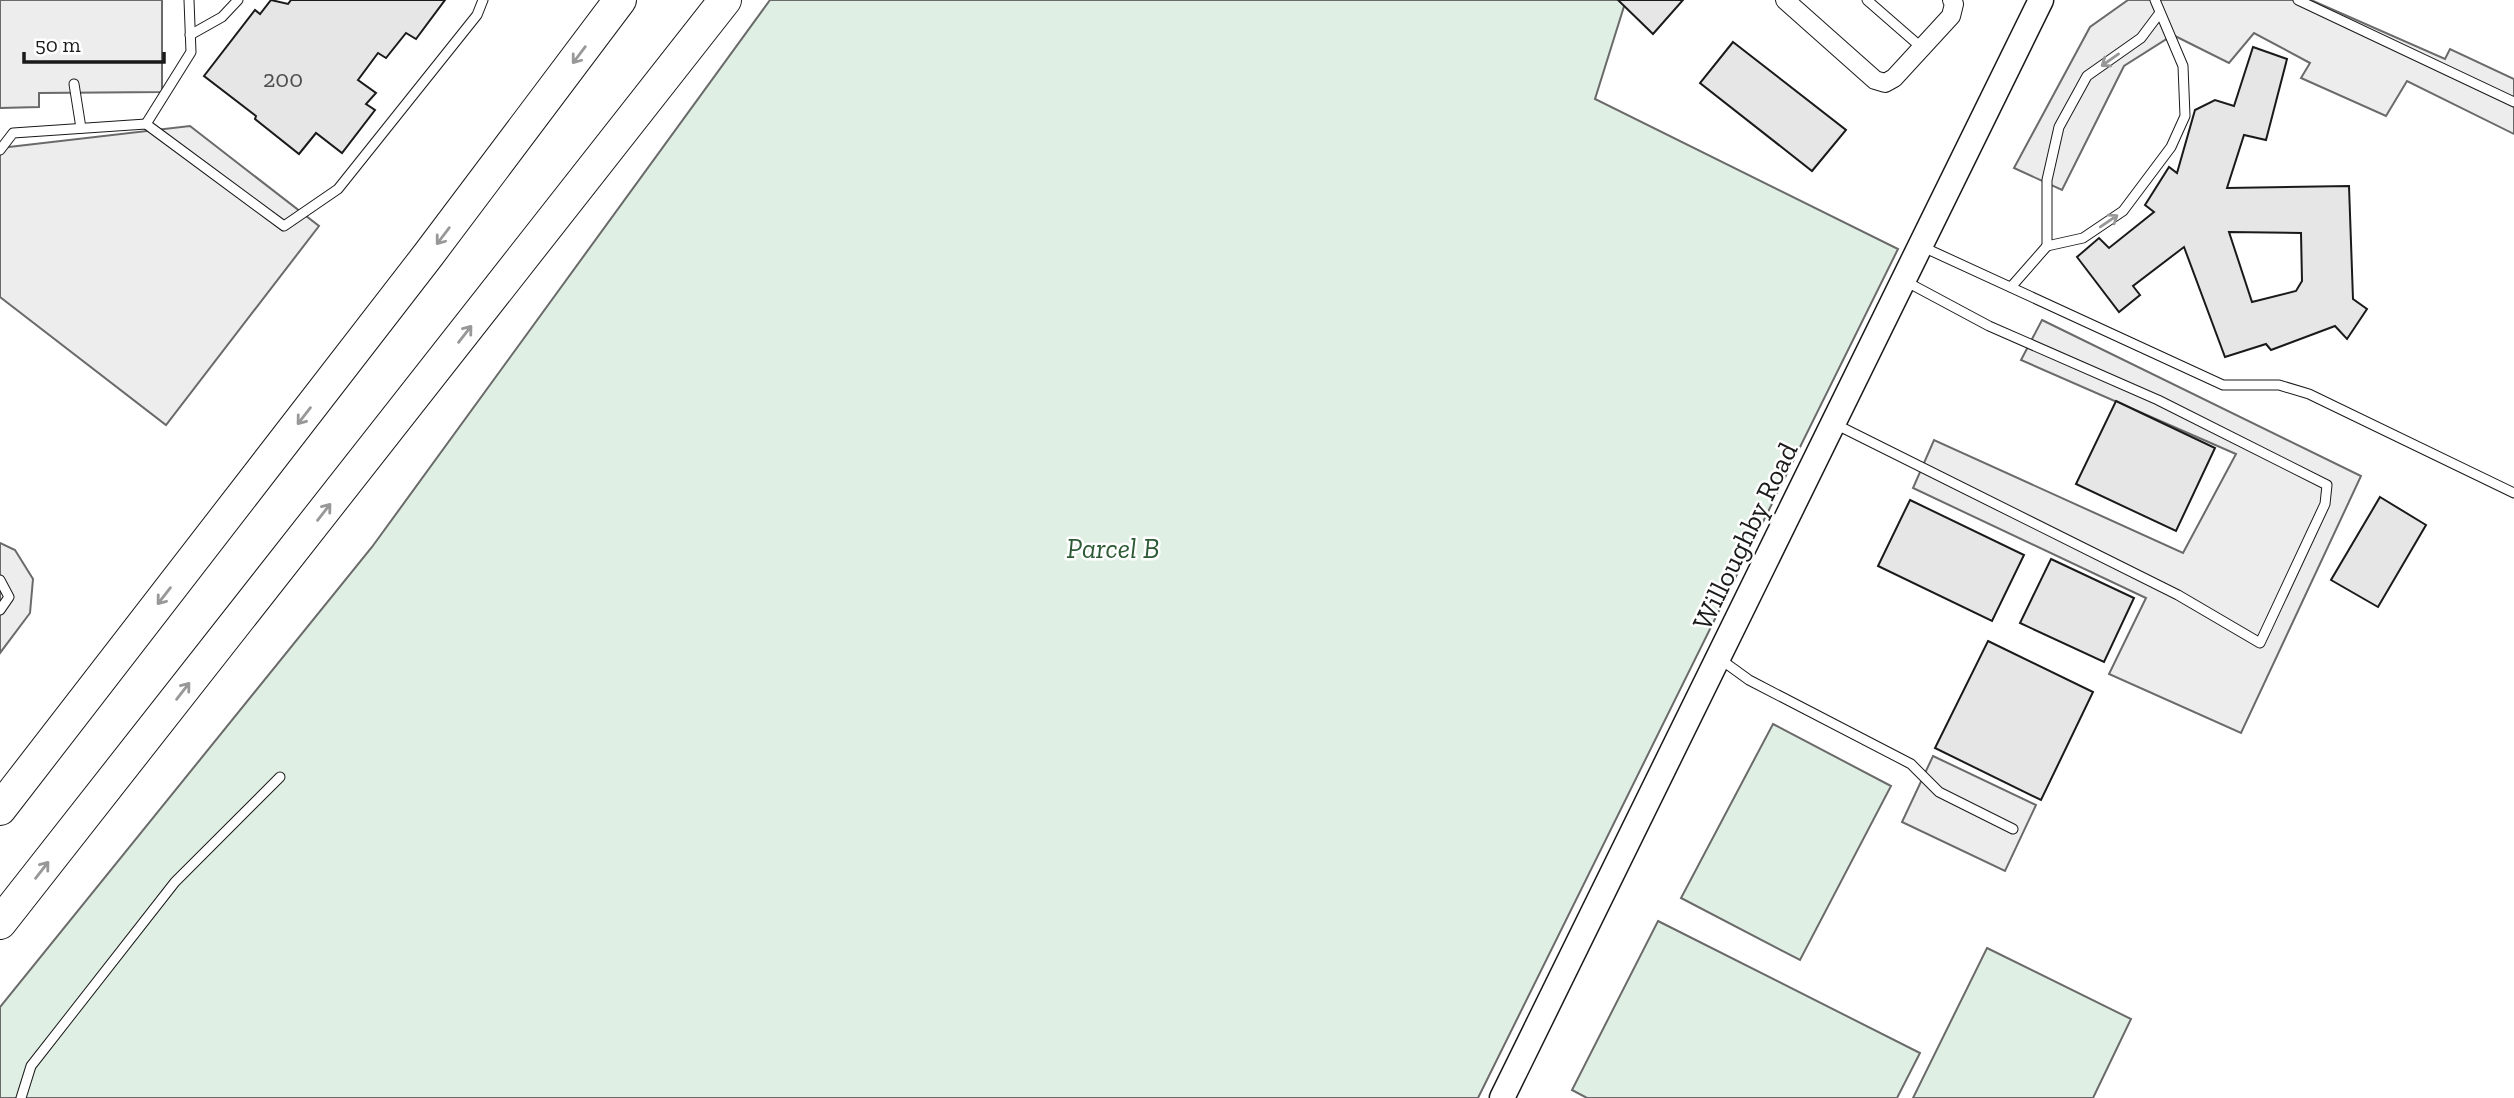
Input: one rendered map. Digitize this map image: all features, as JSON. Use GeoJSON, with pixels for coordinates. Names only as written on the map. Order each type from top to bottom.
{"type":"FeatureCollection","features":[{"type":"Feature","properties":{"kind":"highway"},"geometry":{"type":"LineString","coordinates":[[0,809],[429,254],[620,0]]}},
{"type":"Feature","properties":{"kind":"highway"},"geometry":{"type":"LineString","coordinates":[[0,923],[725,0]]}},
{"type":"Feature","properties":{"kind":"street"},"geometry":{"type":"LineString","coordinates":[[1785,0],[1875,80],[1885,83],[1894,78],[1951,16],[1954,4],[1952,0]]}},
{"type":"Feature","properties":{"kind":"street","name":"Willoughby Road"},"geometry":{"type":"LineString","coordinates":[[1502,1098],[2041,0]]}},
{"type":"Feature","properties":{"kind":"lane"},"geometry":{"type":"LineString","coordinates":[[146,124],[191,52],[189,0]]}},
{"type":"Feature","properties":{"kind":"lane"},"geometry":{"type":"LineString","coordinates":[[190,35],[222,18],[238,0]]}},
{"type":"Feature","properties":{"kind":"lane"},"geometry":{"type":"LineString","coordinates":[[0,150],[13,133],[146,124],[284,226],[338,189],[477,15],[483,0]]}},
{"type":"Feature","properties":{"kind":"lane"},"geometry":{"type":"LineString","coordinates":[[1867,0],[1922,48]]}},
{"type":"Feature","properties":{"kind":"lane"},"geometry":{"type":"LineString","coordinates":[[2011,287],[2047,246],[2082,238],[2123,211],[2171,147],[2185,116],[2183,66],[2155,0]]}},
{"type":"Feature","properties":{"kind":"lane"},"geometry":{"type":"LineString","coordinates":[[2298,0],[2514,102]]}},
{"type":"Feature","properties":{"kind":"lane"},"geometry":{"type":"LineString","coordinates":[[2047,246],[2047,180],[2059,127],[2087,76],[2141,38],[2159,14]]}},
{"type":"Feature","properties":{"kind":"lane"},"geometry":{"type":"LineString","coordinates":[[74,84],[81,128]]}},
{"type":"Feature","properties":{"kind":"lane"},"geometry":{"type":"LineString","coordinates":[[1920,246],[2223,385],[2279,385],[2309,394],[2514,493]]}},
{"type":"Feature","properties":{"kind":"lane"},"geometry":{"type":"LineString","coordinates":[[1833,423],[2178,596],[2260,643],[2325,504],[2327,485],[2158,400],[1990,326],[1904,280]]}},
{"type":"Feature","properties":{"kind":"lane"},"geometry":{"type":"LineString","coordinates":[[0,580],[9,597],[0,610]]}},
{"type":"Feature","properties":{"kind":"lane"},"geometry":{"type":"LineString","coordinates":[[1718,658],[1749,680],[1911,764],[1939,792],[2013,829]]}},
{"type":"Feature","properties":{"kind":"lane"},"geometry":{"type":"LineString","coordinates":[[22,1098],[31,1066],[175,882],[280,777]]}},
{"type":"Feature","properties":{"kind":"green space","name":"Parcel B"},"geometry":{"type":"Polygon","coordinates":[[[770,0],[1626,0],[1595,99],[1898,249],[1478,1098],[0,1098],[0,1007],[372,547],[770,0]]]}},
{"type":"Feature","properties":{"kind":"green space"},"geometry":{"type":"Polygon","coordinates":[[[1773,724],[1891,786],[1800,960],[1681,898],[1773,724]]]}},
{"type":"Feature","properties":{"kind":"green space"},"geometry":{"type":"Polygon","coordinates":[[[1658,921],[1920,1053],[1897,1098],[1587,1098],[1572,1090],[1658,921]]]}},
{"type":"Feature","properties":{"kind":"green space"},"geometry":{"type":"Polygon","coordinates":[[[1987,948],[2131,1019],[2093,1098],[1913,1098],[1987,948]]]}},
{"type":"Feature","properties":{"kind":"shaded area"},"geometry":{"type":"Polygon","coordinates":[[[0,0],[162,0],[162,92],[39,93],[39,107],[0,108],[0,0]]]}},
{"type":"Feature","properties":{"kind":"shaded area"},"geometry":{"type":"Polygon","coordinates":[[[2128,0],[2311,0],[2445,59],[2450,49],[2514,79],[2514,134],[2407,81],[2386,116],[2301,78],[2310,63],[2254,33],[2229,63],[2173,35],[2124,66],[2062,190],[2014,168],[2090,27],[2128,0]]]}},
{"type":"Feature","properties":{"kind":"shaded area"},"geometry":{"type":"Polygon","coordinates":[[[190,126],[319,226],[166,425],[0,297],[0,148],[190,126]]]}},
{"type":"Feature","properties":{"kind":"shaded area"},"geometry":{"type":"Polygon","coordinates":[[[2042,320],[2361,476],[2241,733],[2109,674],[2146,598],[1913,488],[1934,440],[2183,553],[2236,454],[2021,360],[2042,320]]]}},
{"type":"Feature","properties":{"kind":"shaded area"},"geometry":{"type":"Polygon","coordinates":[[[0,543],[15,550],[33,579],[30,613],[0,653],[0,543]]]}},
{"type":"Feature","properties":{"kind":"shaded area"},"geometry":{"type":"Polygon","coordinates":[[[1933,756],[2036,805],[2005,871],[1902,822],[1933,756]]]}},
{"type":"Feature","properties":{"kind":"building"},"geometry":{"type":"Polygon","coordinates":[[[271,0],[288,4],[291,0],[445,0],[416,39],[406,33],[386,58],[378,53],[358,80],[376,93],[366,104],[375,110],[342,153],[316,133],[299,154],[204,76],[255,10],[260,14],[271,0]]]}},
{"type":"Feature","properties":{"kind":"building"},"geometry":{"type":"Polygon","coordinates":[[[1618,0],[1683,0],[1653,34],[1618,0]]]}},
{"type":"Feature","properties":{"kind":"building"},"geometry":{"type":"Polygon","coordinates":[[[1733,42],[1846,130],[1812,171],[1700,83],[1733,42]]]}},
{"type":"Feature","properties":{"kind":"building"},"geometry":{"type":"Polygon","coordinates":[[[2253,47],[2287,59],[2266,140],[2244,135],[2227,188],[2349,186],[2353,299],[2367,309],[2347,339],[2335,326],[2271,350],[2266,344],[2225,357],[2184,247],[2133,286],[2140,295],[2119,312],[2077,257],[2099,238],[2109,248],[2154,212],[2145,205],[2169,167],[2177,173],[2195,110],[2215,100],[2234,106],[2253,47]],[[2229,232],[2252,302],[2296,291],[2302,281],[2301,233],[2229,232]]]}},
{"type":"Feature","properties":{"kind":"building"},"geometry":{"type":"Polygon","coordinates":[[[2116,401],[2215,448],[2176,531],[2076,484],[2116,401]]]}},
{"type":"Feature","properties":{"kind":"building"},"geometry":{"type":"Polygon","coordinates":[[[2380,497],[2426,525],[2378,607],[2331,580],[2380,497]]]}},
{"type":"Feature","properties":{"kind":"building"},"geometry":{"type":"Polygon","coordinates":[[[1910,500],[2024,555],[1992,621],[1878,566],[1910,500]]]}},
{"type":"Feature","properties":{"kind":"building"},"geometry":{"type":"Polygon","coordinates":[[[2051,559],[2134,598],[2104,662],[2020,623],[2051,559]]]}},
{"type":"Feature","properties":{"kind":"building"},"geometry":{"type":"Polygon","coordinates":[[[1988,641],[2093,692],[2041,800],[1935,748],[1988,641]]]}}]}
